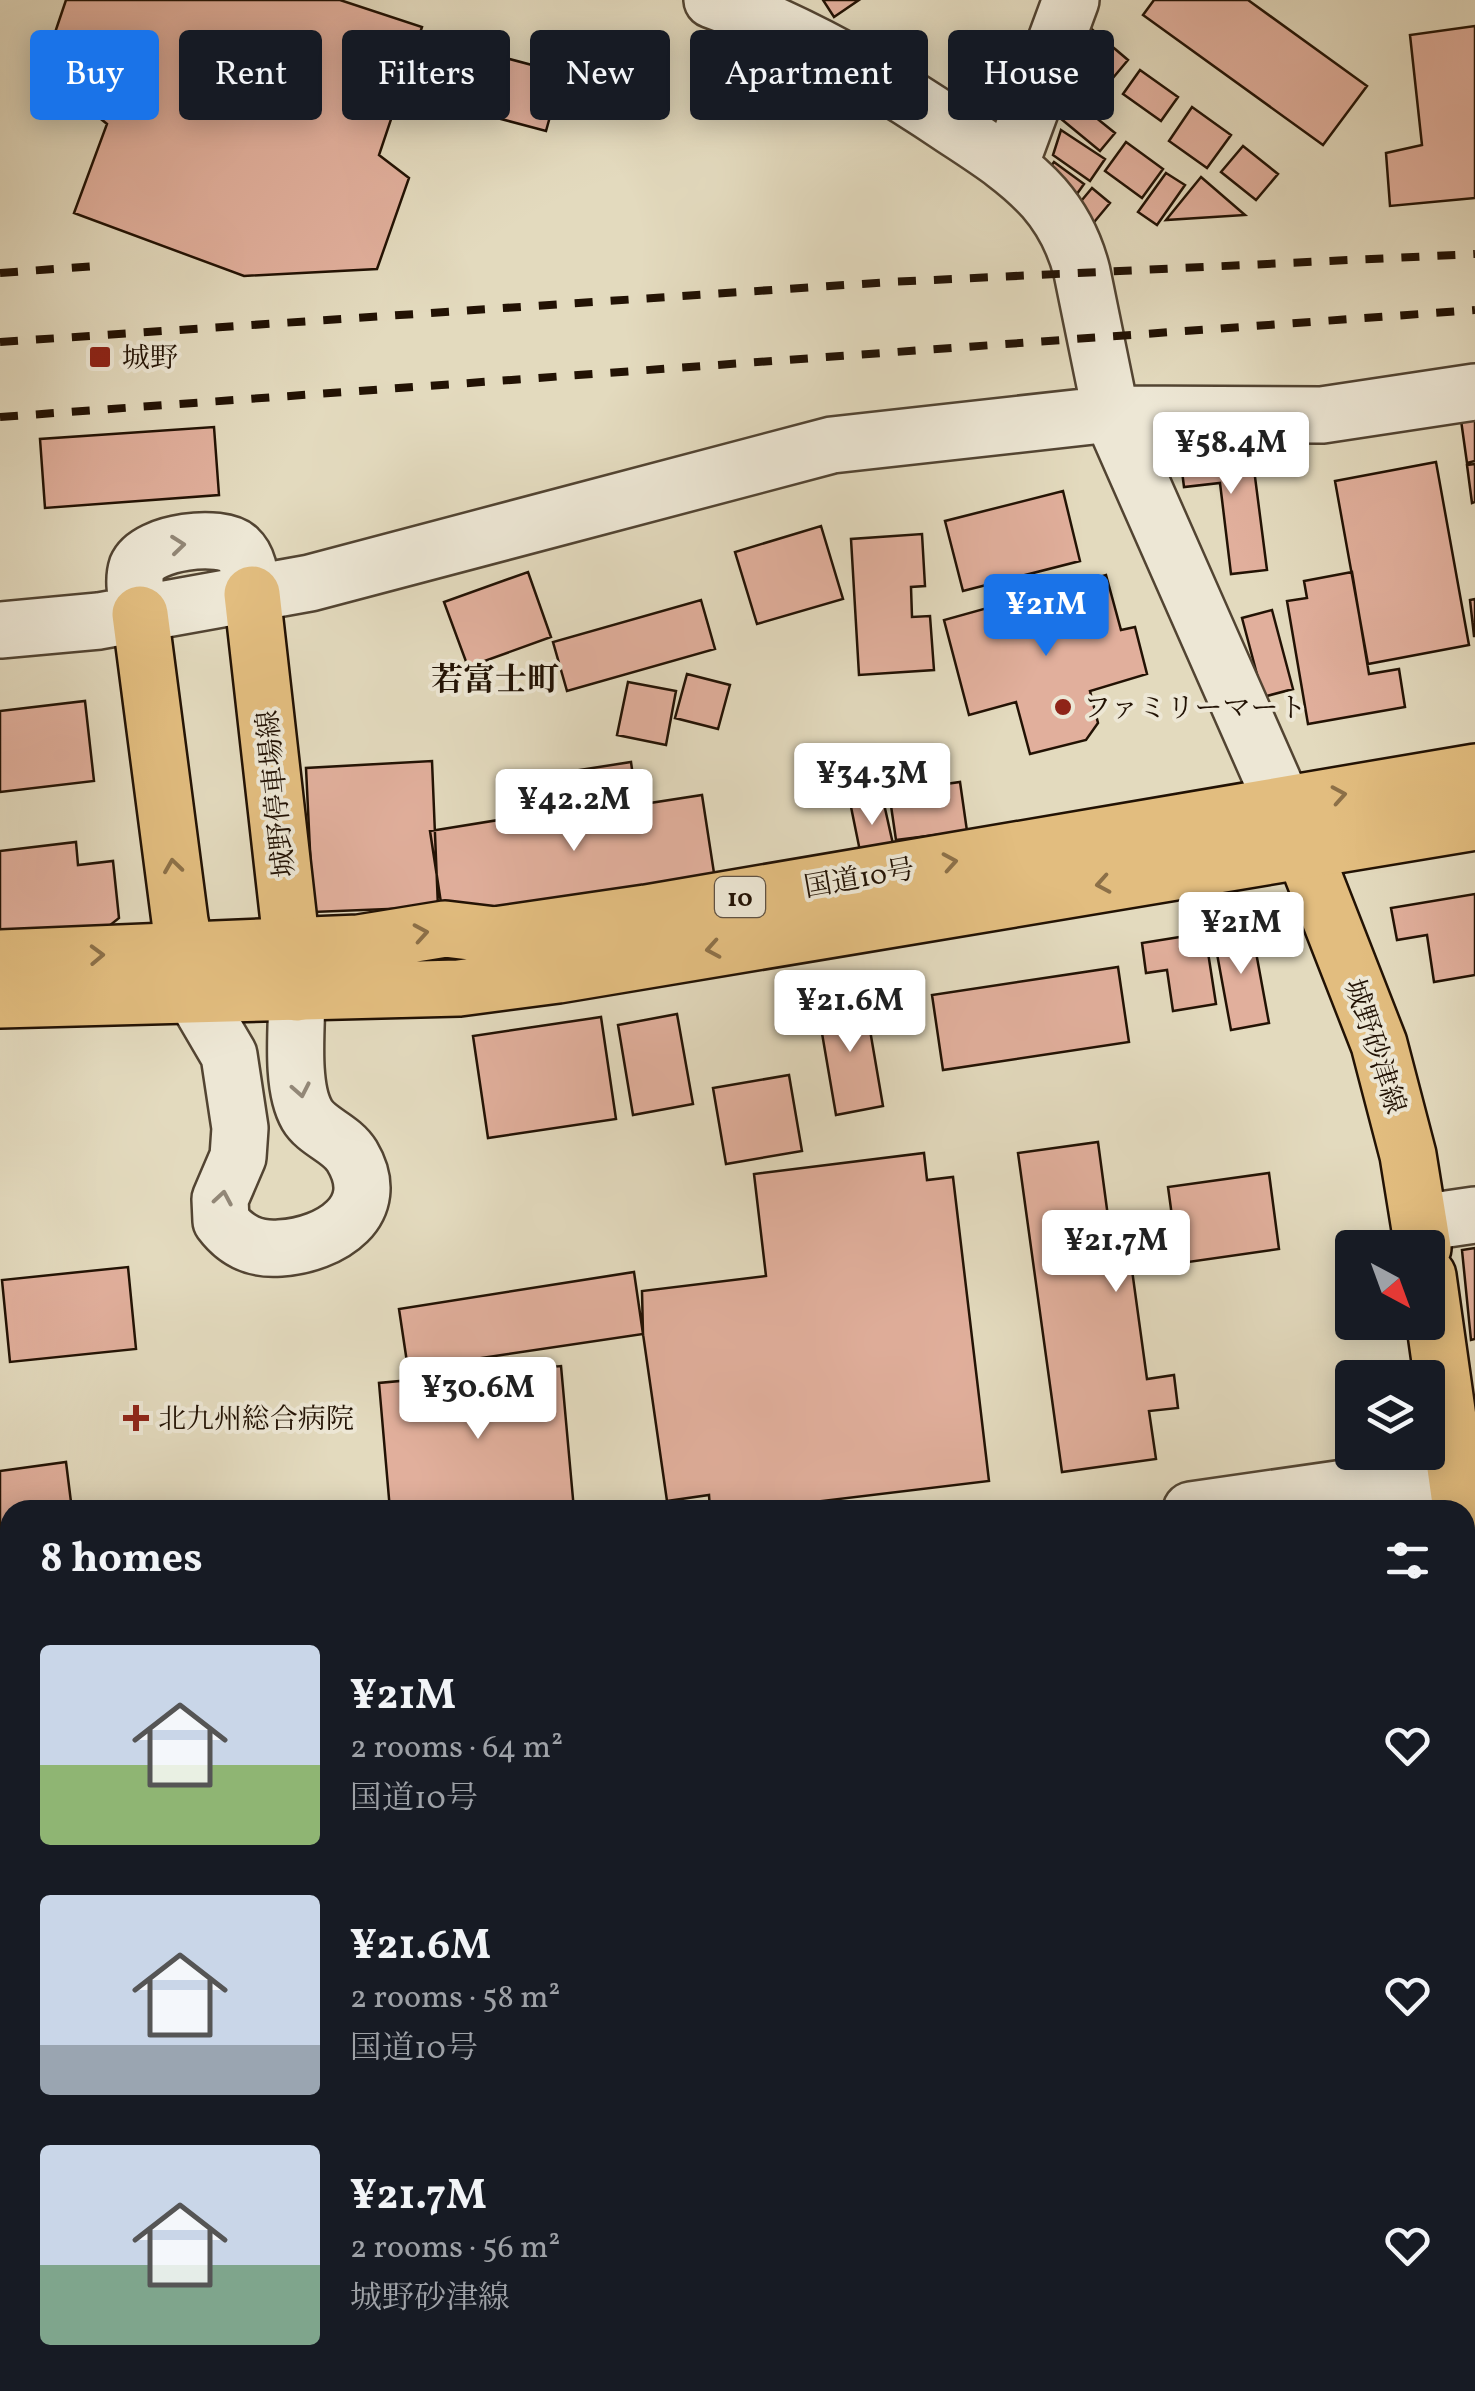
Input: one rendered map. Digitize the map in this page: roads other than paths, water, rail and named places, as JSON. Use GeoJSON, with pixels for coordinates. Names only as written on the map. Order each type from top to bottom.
{"type":"FeatureCollection","features":[{"type":"Feature","properties":{"kind":"main road","name":"城野停車場線"},"geometry":{"type":"LineString","coordinates":[[252,594],[294,969]]}},
{"type":"Feature","properties":{"kind":"main road"},"geometry":{"type":"LineString","coordinates":[[140,614],[190,974]]}},
{"type":"Feature","properties":{"kind":"main road","name":"国道10号"},"geometry":{"type":"LineString","coordinates":[[0,1000],[190,974],[294,969],[459,988],[558,976],[1293,828],[1475,772]]}},
{"type":"Feature","properties":{"kind":"main road","name":"国道10号"},"geometry":{"type":"LineString","coordinates":[[1293,828],[1475,822]]}},
{"type":"Feature","properties":{"kind":"main road","name":"城野砂津線"},"geometry":{"type":"LineString","coordinates":[[1293,828],[1379,1044],[1408,1155],[1421,1230]]}},
{"type":"Feature","properties":{"kind":"main road","name":"国道10号"},"geometry":{"type":"LineString","coordinates":[[0,958],[190,974]]}},
{"type":"Feature","properties":{"kind":"main road"},"geometry":{"type":"LineString","coordinates":[[1437,1340],[1458,1491]]}},
{"type":"Feature","properties":{"kind":"street"},"geometry":{"type":"LineString","coordinates":[[712,0],[887,82],[1010,165],[1062,220],[1076,250],[1111,414],[1293,828]]}},
{"type":"Feature","properties":{"kind":"street"},"geometry":{"type":"LineString","coordinates":[[1010,165],[1070,0]]}},
{"type":"Feature","properties":{"kind":"street"},"geometry":{"type":"LineString","coordinates":[[0,630],[140,614],[328,578],[832,445],[1111,414],[1322,416],[1475,392]]}},
{"type":"Feature","properties":{"kind":"street"},"geometry":{"type":"LineString","coordinates":[[190,974],[230,1055],[240,1128],[238,1157],[220,1198],[221,1221],[244,1242],[283,1248],[311,1242],[343,1228],[360,1204],[361,1186],[359,1170],[343,1144],[307,1116],[299,1089],[294,969]]}},
{"type":"Feature","properties":{"kind":"street"},"geometry":{"type":"LineString","coordinates":[[1435,1230],[1475,1215]]}},
{"type":"Feature","properties":{"kind":"street"},"geometry":{"type":"LineString","coordinates":[[1332,1500],[1458,1491]]}},
{"type":"Feature","properties":{"kind":"railway"},"geometry":{"type":"LineString","coordinates":[[0,342],[890,282],[1475,254]]}},
{"type":"Feature","properties":{"kind":"railway"},"geometry":{"type":"LineString","coordinates":[[0,273],[96,266]]}},
{"type":"Feature","properties":{"kind":"railway"},"geometry":{"type":"LineString","coordinates":[[0,417],[1475,310]]}},
{"type":"Feature","properties":{"kind":"place","name":"城野"},"geometry":{"type":"Point","coordinates":[100,357]}},
{"type":"Feature","properties":{"kind":"place","name":"ファミリーマート"},"geometry":{"type":"Point","coordinates":[1063,707]}},
{"type":"Feature","properties":{"kind":"place","name":"北九州総合病院"},"geometry":{"type":"Point","coordinates":[136,1418]}},
{"type":"Feature","properties":{"kind":"district","name":"若富士町"},"geometry":{"type":"Point","coordinates":[495,679]}}]}
